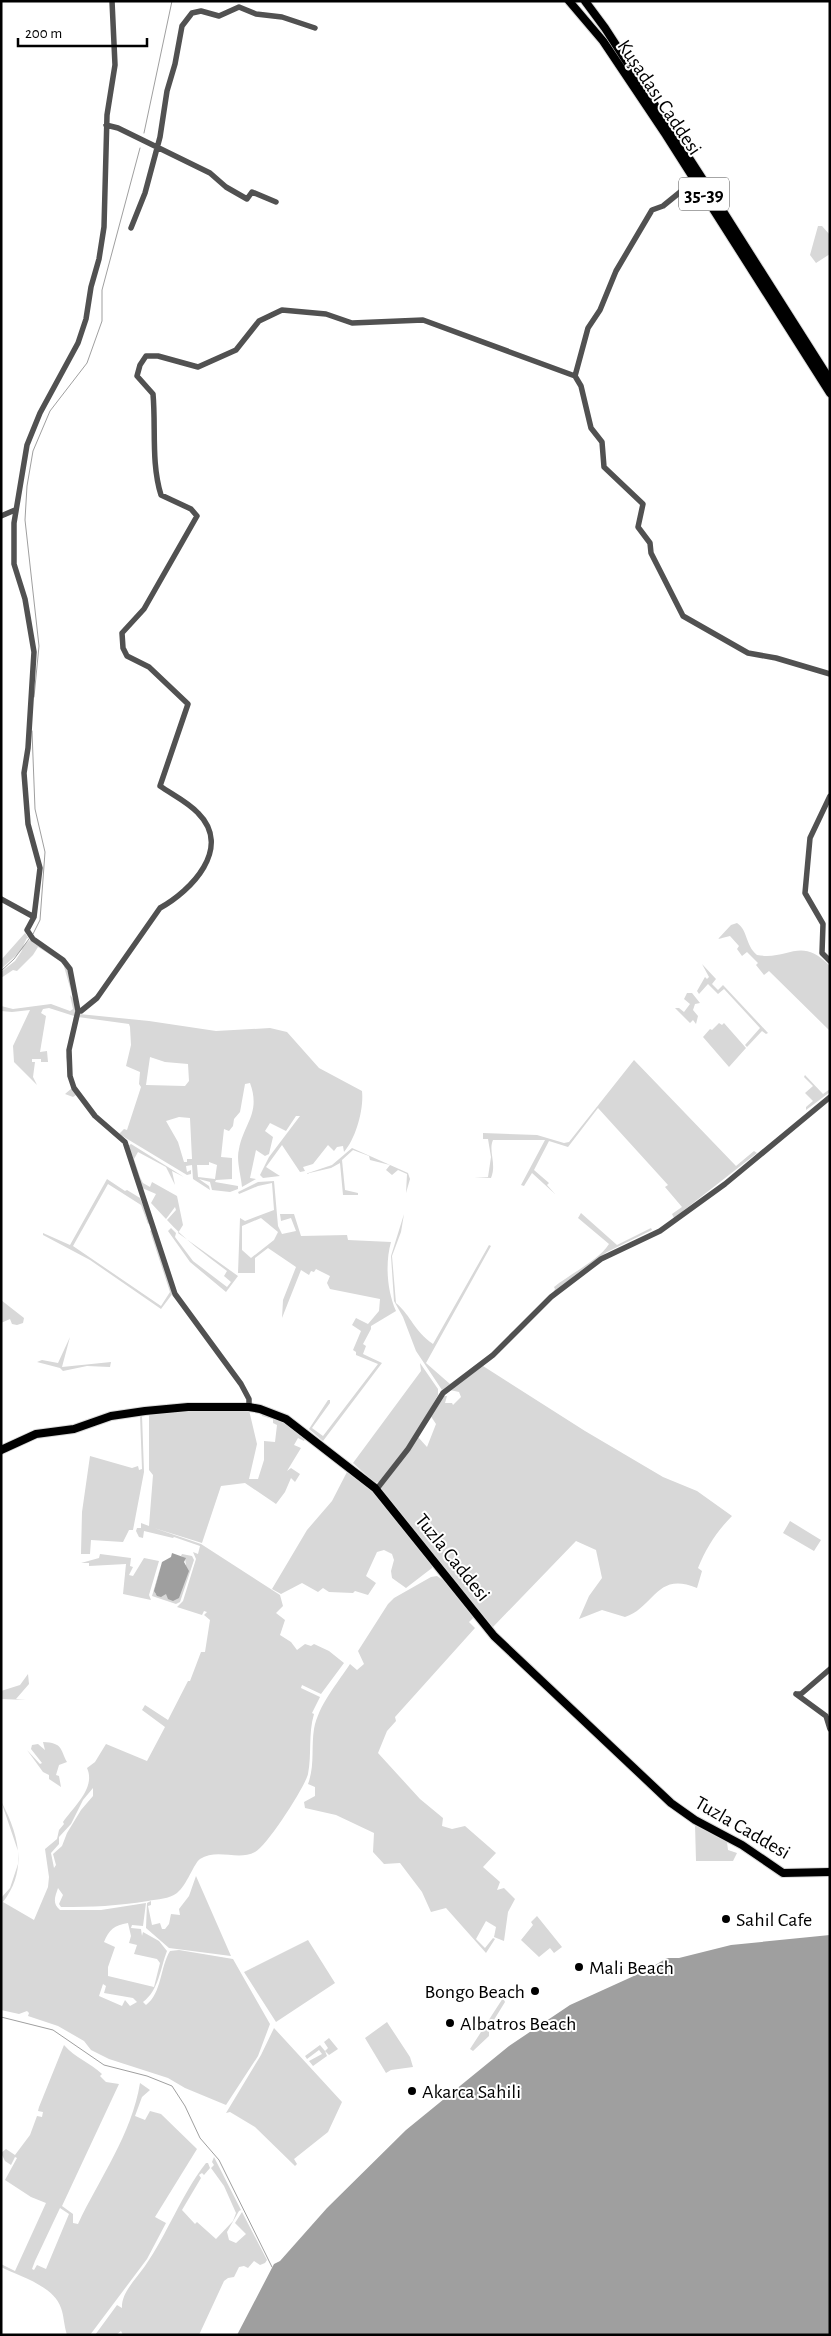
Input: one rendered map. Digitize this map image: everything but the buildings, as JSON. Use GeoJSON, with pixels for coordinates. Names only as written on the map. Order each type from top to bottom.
{"type":"FeatureCollection","features":[{"type":"Feature","properties":{"kind":"main road","name":"Kuşadası Caddesi"},"geometry":{"type":"LineString","coordinates":[[569,1],[603,41],[695,180],[830,392]]}},
{"type":"Feature","properties":{"kind":"main road","name":"Kuşadası Caddesi"},"geometry":{"type":"LineString","coordinates":[[585,1],[605,28],[696,167],[830,380]]}},
{"type":"Feature","properties":{"kind":"main road","name":"Tuzla Caddesi"},"geometry":{"type":"LineString","coordinates":[[1,1450],[30,1436],[81,1428],[116,1415],[188,1407],[260,1408],[286,1419],[376,1490],[494,1636],[671,1803],[696,1820],[742,1845],[783,1873],[830,1872]]}},
{"type":"Feature","properties":{"kind":"street"},"geometry":{"type":"LineString","coordinates":[[112,1],[115,66],[106,124],[104,226],[86,319],[73,357],[40,413],[27,445],[15,510],[12,542],[14,564],[25,600],[34,652],[29,699],[28,748],[24,773],[28,824],[40,868],[34,918],[27,930],[33,939],[68,964],[78,1011],[69,1050],[70,1076],[74,1088],[95,1116],[125,1142],[175,1294],[241,1384],[249,1399],[249,1407]]}},
{"type":"Feature","properties":{"kind":"street"},"geometry":{"type":"LineString","coordinates":[[131,228],[145,193],[157,147],[182,26],[192,13],[201,10],[219,16],[239,7],[256,14],[282,17],[314,28]]}},
{"type":"Feature","properties":{"kind":"street"},"geometry":{"type":"LineString","coordinates":[[106,124],[210,173],[226,187],[246,199],[252,192],[276,202]]}},
{"type":"Feature","properties":{"kind":"street"},"geometry":{"type":"LineString","coordinates":[[575,376],[588,328],[600,310],[616,271],[652,210],[663,206],[695,180]]}},
{"type":"Feature","properties":{"kind":"street"},"geometry":{"type":"LineString","coordinates":[[78,1011],[81,1011],[97,998],[160,908],[174,900],[201,875],[207,863],[212,839],[211,831],[199,814],[160,786],[188,704],[149,667],[127,656],[123,648],[122,633],[144,609],[197,516],[191,509],[161,495],[158,485],[152,430],[153,394],[137,376],[142,360],[150,355],[198,367],[236,350],[259,321],[282,310],[326,314],[352,322],[423,320],[575,376],[581,386],[591,428],[602,442],[604,467],[643,504],[638,527],[650,543],[651,553],[683,616],[748,653],[776,658],[830,674]]}},
{"type":"Feature","properties":{"kind":"street"},"geometry":{"type":"LineString","coordinates":[[1,516],[15,510]]}},
{"type":"Feature","properties":{"kind":"street"},"geometry":{"type":"LineString","coordinates":[[830,796],[810,838],[805,893],[823,924],[822,953],[830,961]]}},
{"type":"Feature","properties":{"kind":"street"},"geometry":{"type":"LineString","coordinates":[[1,899],[34,918]]}},
{"type":"Feature","properties":{"kind":"street"},"geometry":{"type":"LineString","coordinates":[[376,1490],[408,1449],[443,1393],[493,1355],[551,1297],[601,1259],[660,1231],[726,1184],[830,1097]]}},
{"type":"Feature","properties":{"kind":"street"},"geometry":{"type":"LineString","coordinates":[[830,1669],[801,1694],[796,1694],[826,1716],[830,1729]]}},
{"type":"Feature","properties":{"kind":"shaded area"},"geometry":{"type":"Polygon","coordinates":[[[818,226],[822,226],[830,235],[830,254],[816,263],[810,255],[818,226]]]}},
{"type":"Feature","properties":{"kind":"shaded area"},"geometry":{"type":"Polygon","coordinates":[[[737,923],[741,926],[750,947],[757,955],[778,955],[802,950],[820,957],[830,966],[830,1031],[769,971],[764,975],[756,965],[758,963],[747,952],[742,956],[737,949],[739,946],[730,936],[718,939],[731,925],[737,923]]]}},
{"type":"Feature","properties":{"kind":"shaded area"},"geometry":{"type":"Polygon","coordinates":[[[25,933],[29,939],[27,938],[23,946],[30,940],[65,964],[69,970],[71,991],[63,963],[38,947],[33,955],[17,971],[13,970],[1,978],[1,972],[15,961],[23,949],[1,969],[1,960],[25,933]]]}},
{"type":"Feature","properties":{"kind":"shaded area"},"geometry":{"type":"Polygon","coordinates":[[[702,964],[716,979],[712,984],[718,990],[723,985],[768,1033],[766,1034],[762,1031],[747,1047],[745,1045],[760,1028],[724,989],[718,994],[708,984],[699,994],[697,991],[705,977],[707,979],[709,977],[702,964]]]}},
{"type":"Feature","properties":{"kind":"shaded area"},"geometry":{"type":"Polygon","coordinates":[[[687,993],[692,993],[700,1003],[695,1004],[693,1010],[698,1016],[696,1024],[693,1020],[690,1023],[675,1008],[679,1008],[684,1012],[690,1004],[684,999],[687,993]]]}},
{"type":"Feature","properties":{"kind":"shaded area"},"geometry":{"type":"Polygon","coordinates":[[[70,995],[74,1001],[76,1014],[68,1048],[76,1095],[73,1097],[65,1094],[72,1088],[66,1057],[74,1016],[49,1008],[43,1009],[41,1013],[46,1016],[40,1052],[47,1051],[48,1062],[41,1062],[41,1059],[32,1059],[32,1062],[35,1062],[33,1077],[37,1085],[14,1062],[13,1046],[30,1010],[1,1011],[1,1006],[13,1009],[51,1004],[70,1011],[73,1009],[70,995]]]}},
{"type":"Feature","properties":{"kind":"shaded area"},"geometry":{"type":"Polygon","coordinates":[[[79,1014],[149,1021],[216,1031],[270,1028],[287,1032],[319,1068],[362,1091],[360,1115],[352,1139],[344,1152],[343,1146],[337,1147],[334,1151],[328,1145],[313,1164],[303,1167],[305,1171],[300,1172],[282,1145],[266,1167],[280,1176],[263,1178],[260,1175],[269,1157],[300,1116],[296,1116],[286,1131],[270,1123],[265,1131],[273,1137],[269,1154],[265,1156],[256,1150],[250,1178],[256,1179],[242,1187],[238,1153],[254,1102],[250,1083],[245,1084],[240,1112],[234,1119],[233,1126],[229,1131],[224,1129],[221,1157],[232,1158],[232,1179],[216,1180],[215,1182],[238,1186],[238,1189],[230,1192],[212,1190],[210,1182],[199,1179],[209,1186],[210,1190],[193,1179],[192,1165],[186,1166],[187,1172],[191,1170],[191,1174],[187,1175],[119,1134],[124,1129],[127,1130],[141,1087],[139,1084],[140,1072],[126,1066],[131,1045],[129,1024],[78,1017],[79,1014]],[[150,1057],[146,1085],[185,1086],[189,1081],[188,1064],[165,1062],[150,1057]],[[179,1117],[166,1121],[178,1142],[184,1162],[187,1162],[187,1159],[192,1159],[190,1118],[179,1117]],[[209,1162],[209,1165],[197,1165],[198,1177],[215,1179],[217,1165],[209,1162]]]}},
{"type":"Feature","properties":{"kind":"shaded area"},"geometry":{"type":"Polygon","coordinates":[[[719,1023],[722,1025],[724,1023],[746,1048],[729,1067],[703,1037],[719,1023]]]}},
{"type":"Feature","properties":{"kind":"shaded area"},"geometry":{"type":"Polygon","coordinates":[[[634,1060],[736,1166],[754,1151],[757,1153],[674,1218],[672,1214],[682,1207],[665,1187],[668,1185],[598,1108],[568,1147],[549,1141],[534,1170],[549,1183],[547,1185],[555,1194],[532,1173],[524,1186],[521,1185],[545,1140],[493,1140],[491,1149],[493,1173],[491,1178],[474,1177],[488,1177],[491,1157],[488,1139],[483,1139],[483,1133],[537,1135],[564,1143],[569,1142],[634,1060]]]}},
{"type":"Feature","properties":{"kind":"shaded area"},"geometry":{"type":"Polygon","coordinates":[[[805,1075],[823,1094],[830,1089],[830,1092],[806,1110],[806,1107],[813,1101],[805,1093],[813,1086],[804,1077],[805,1075]]]}},
{"type":"Feature","properties":{"kind":"shaded area"},"geometry":{"type":"Polygon","coordinates":[[[131,1144],[184,1177],[172,1171],[175,1185],[166,1167],[138,1152],[134,1159],[143,1183],[150,1187],[152,1182],[177,1196],[183,1225],[179,1232],[167,1220],[176,1210],[175,1207],[166,1219],[151,1203],[156,1194],[140,1187],[128,1146],[131,1144]]]}},
{"type":"Feature","properties":{"kind":"shaded area"},"geometry":{"type":"Polygon","coordinates":[[[352,1148],[408,1173],[410,1179],[406,1193],[407,1174],[398,1170],[392,1175],[386,1170],[390,1165],[370,1160],[369,1156],[353,1150],[342,1160],[345,1190],[358,1193],[358,1195],[343,1195],[340,1163],[331,1168],[305,1174],[332,1165],[352,1148]]]}},
{"type":"Feature","properties":{"kind":"shaded area"},"geometry":{"type":"Polygon","coordinates":[[[107,1179],[140,1198],[150,1223],[148,1224],[141,1205],[108,1184],[73,1246],[161,1306],[170,1292],[150,1231],[152,1229],[173,1293],[161,1309],[90,1260],[43,1235],[43,1233],[70,1245],[107,1179]]]}},
{"type":"Feature","properties":{"kind":"shaded area"},"geometry":{"type":"Polygon","coordinates":[[[274,1181],[278,1226],[282,1234],[296,1231],[291,1218],[281,1221],[280,1214],[294,1214],[301,1236],[347,1235],[348,1240],[391,1242],[388,1259],[388,1277],[396,1311],[371,1326],[363,1344],[366,1346],[363,1354],[382,1363],[323,1441],[309,1429],[328,1400],[330,1400],[330,1403],[312,1428],[323,1436],[378,1364],[356,1355],[356,1352],[353,1350],[361,1331],[352,1325],[356,1318],[368,1324],[379,1311],[380,1299],[330,1289],[327,1283],[330,1276],[316,1269],[314,1272],[311,1271],[309,1275],[301,1270],[282,1318],[283,1300],[296,1267],[268,1248],[255,1258],[255,1273],[238,1273],[240,1218],[245,1221],[274,1210],[272,1183],[258,1186],[239,1194],[238,1192],[258,1182],[274,1181]],[[261,1218],[242,1226],[242,1250],[251,1258],[274,1240],[278,1232],[261,1218]]]}},
{"type":"Feature","properties":{"kind":"shaded area"},"geometry":{"type":"Polygon","coordinates":[[[581,1213],[617,1245],[651,1228],[652,1230],[607,1252],[552,1295],[554,1287],[598,1256],[609,1244],[578,1218],[581,1213]]]}},
{"type":"Feature","properties":{"kind":"shaded area"},"geometry":{"type":"Polygon","coordinates":[[[404,1214],[401,1232],[392,1256],[396,1303],[406,1313],[421,1334],[433,1344],[489,1245],[491,1246],[426,1363],[450,1384],[498,1348],[484,1360],[442,1390],[416,1351],[403,1317],[394,1301],[391,1256],[404,1214]]]}},
{"type":"Feature","properties":{"kind":"shaded area"},"geometry":{"type":"Polygon","coordinates":[[[171,1228],[176,1233],[175,1237],[193,1261],[227,1287],[231,1282],[224,1276],[227,1271],[187,1239],[238,1276],[226,1292],[190,1262],[168,1231],[171,1228]]]}},
{"type":"Feature","properties":{"kind":"shaded area"},"geometry":{"type":"Polygon","coordinates":[[[1,1300],[24,1318],[23,1323],[12,1324],[10,1319],[1,1323],[1,1300]]]}},
{"type":"Feature","properties":{"kind":"shaded area"},"geometry":{"type":"Polygon","coordinates":[[[70,1337],[62,1367],[111,1362],[110,1367],[87,1366],[63,1371],[60,1368],[37,1362],[42,1360],[58,1363],[70,1337]]]}},
{"type":"Feature","properties":{"kind":"shaded area"},"geometry":{"type":"Polygon","coordinates":[[[420,1363],[438,1389],[438,1395],[414,1437],[380,1482],[375,1483],[353,1463],[421,1371],[420,1363]]]}},
{"type":"Feature","properties":{"kind":"shaded area"},"geometry":{"type":"Polygon","coordinates":[[[483,1366],[585,1431],[663,1477],[697,1491],[732,1516],[712,1540],[698,1568],[702,1571],[697,1588],[683,1584],[673,1584],[664,1587],[643,1606],[625,1617],[602,1610],[579,1619],[589,1596],[602,1578],[596,1550],[576,1541],[492,1628],[380,1489],[418,1437],[427,1447],[436,1424],[430,1415],[443,1396],[447,1396],[445,1403],[452,1403],[453,1405],[461,1397],[459,1392],[450,1390],[483,1366]]]}},
{"type":"Feature","properties":{"kind":"shaded area"},"geometry":{"type":"Polygon","coordinates":[[[188,1409],[235,1412],[236,1410],[249,1410],[257,1444],[249,1479],[258,1479],[264,1460],[264,1441],[275,1442],[277,1425],[273,1423],[273,1419],[262,1416],[261,1412],[279,1419],[306,1437],[304,1441],[298,1438],[294,1445],[301,1448],[287,1471],[291,1468],[300,1474],[295,1482],[291,1478],[285,1492],[276,1504],[245,1483],[221,1486],[202,1543],[154,1528],[201,1544],[280,1595],[283,1606],[276,1613],[285,1620],[280,1635],[291,1642],[297,1650],[305,1644],[311,1646],[314,1644],[329,1651],[344,1663],[321,1694],[302,1685],[301,1688],[320,1697],[312,1713],[314,1714],[311,1729],[309,1766],[305,1781],[285,1816],[261,1847],[255,1852],[248,1854],[220,1854],[200,1859],[181,1889],[170,1897],[126,1904],[61,1907],[59,1904],[63,1895],[58,1888],[55,1900],[60,1910],[101,1910],[146,1903],[143,1926],[132,1925],[131,1928],[141,1929],[142,1936],[143,1932],[159,1941],[167,1951],[156,1985],[143,2002],[146,2005],[155,1994],[170,1951],[179,1950],[233,1959],[270,2024],[258,2056],[226,2105],[185,2088],[168,2078],[109,2059],[91,2050],[84,2041],[58,2026],[28,2016],[29,2013],[27,2011],[19,2014],[1,2010],[1,1898],[10,1888],[18,1864],[16,1878],[3,1902],[34,1920],[48,1887],[49,1877],[45,1849],[57,1839],[59,1830],[64,1824],[63,1822],[86,1790],[89,1783],[87,1768],[95,1762],[106,1744],[147,1761],[165,1727],[142,1710],[145,1705],[168,1720],[188,1681],[190,1681],[201,1652],[205,1652],[210,1620],[204,1615],[207,1612],[204,1611],[202,1615],[177,1607],[183,1601],[196,1559],[193,1552],[198,1554],[200,1546],[174,1537],[144,1531],[143,1538],[139,1537],[136,1531],[137,1528],[141,1528],[141,1523],[149,1526],[153,1475],[149,1470],[149,1414],[188,1409]],[[93,1788],[83,1800],[71,1824],[59,1837],[59,1844],[51,1853],[54,1868],[56,1865],[53,1854],[62,1846],[67,1833],[81,1810],[93,1796],[93,1788]],[[128,1923],[113,1929],[104,1942],[115,1947],[108,1967],[108,1976],[154,1987],[160,1963],[157,1959],[134,1954],[137,1945],[129,1943],[131,1936],[128,1923]],[[103,1984],[99,1996],[122,2006],[125,2000],[130,2006],[137,2002],[133,1998],[104,1993],[106,1986],[103,1984]]]}},
{"type":"Feature","properties":{"kind":"shaded area"},"geometry":{"type":"Polygon","coordinates":[[[140,1415],[142,1415],[144,1472],[133,1530],[129,1530],[123,1542],[91,1540],[90,1554],[81,1554],[82,1512],[90,1456],[132,1468],[138,1466],[139,1470],[142,1469],[140,1415]]]}},
{"type":"Feature","properties":{"kind":"shaded area"},"geometry":{"type":"Polygon","coordinates":[[[348,1470],[370,1487],[432,1565],[432,1568],[406,1588],[392,1578],[391,1571],[394,1560],[392,1554],[384,1550],[377,1552],[366,1576],[376,1583],[368,1595],[355,1591],[353,1593],[329,1592],[323,1588],[318,1592],[302,1583],[281,1594],[272,1589],[307,1530],[332,1501],[348,1470]]]}},
{"type":"Feature","properties":{"kind":"shaded area"},"geometry":{"type":"Polygon","coordinates":[[[790,1521],[821,1540],[814,1551],[783,1533],[790,1521]]]}},
{"type":"Feature","properties":{"kind":"shaded area"},"geometry":{"type":"Polygon","coordinates":[[[172,1553],[186,1558],[184,1562],[189,1571],[179,1598],[173,1601],[168,1599],[166,1594],[161,1597],[157,1596],[154,1591],[162,1562],[171,1557],[172,1553]]]}},
{"type":"Feature","properties":{"kind":"shaded area"},"geometry":{"type":"Polygon","coordinates":[[[100,1554],[131,1558],[130,1566],[133,1567],[129,1575],[133,1576],[144,1558],[159,1561],[149,1595],[151,1600],[123,1594],[126,1564],[89,1566],[89,1563],[81,1563],[99,1558],[100,1554]]]}},
{"type":"Feature","properties":{"kind":"shaded area"},"geometry":{"type":"Polygon","coordinates":[[[182,1554],[192,1556],[194,1560],[180,1602],[176,1604],[152,1596],[161,1565],[155,1594],[187,1573],[185,1558],[181,1556],[182,1554]]]}},
{"type":"Feature","properties":{"kind":"shaded area"},"geometry":{"type":"Polygon","coordinates":[[[437,1576],[449,1584],[475,1616],[469,1622],[475,1628],[395,1717],[396,1721],[387,1731],[378,1753],[420,1799],[443,1818],[442,1826],[452,1829],[465,1826],[496,1853],[483,1867],[500,1882],[497,1890],[504,1888],[515,1899],[508,1912],[504,1941],[494,1937],[496,1927],[486,1921],[476,1939],[485,1948],[493,1938],[495,1939],[486,1953],[446,1908],[431,1912],[422,1892],[400,1863],[384,1864],[373,1852],[374,1833],[336,1815],[305,1808],[304,1802],[315,1796],[315,1787],[308,1784],[314,1729],[324,1703],[350,1664],[357,1670],[364,1664],[358,1651],[388,1604],[394,1598],[431,1577],[437,1576]]]}},
{"type":"Feature","properties":{"kind":"shaded area"},"geometry":{"type":"Polygon","coordinates":[[[28,1674],[29,1684],[16,1699],[26,1700],[1,1699],[1,1691],[20,1685],[28,1674]]]}},
{"type":"Feature","properties":{"kind":"shaded area"},"geometry":{"type":"Polygon","coordinates":[[[43,1742],[58,1745],[67,1762],[59,1765],[56,1775],[59,1776],[61,1787],[49,1779],[49,1775],[43,1772],[27,1750],[40,1764],[42,1763],[31,1749],[32,1745],[38,1744],[45,1750],[43,1742]]]}},
{"type":"Feature","properties":{"kind":"shaded area"},"geometry":{"type":"Polygon","coordinates":[[[1,1801],[7,1814],[16,1839],[18,1851],[1,1801]]]}},
{"type":"Feature","properties":{"kind":"shaded area"},"geometry":{"type":"Polygon","coordinates":[[[695,1824],[727,1842],[728,1850],[737,1853],[733,1861],[696,1861],[695,1824]]]}},
{"type":"Feature","properties":{"kind":"shaded area"},"geometry":{"type":"Polygon","coordinates":[[[196,1876],[231,1956],[169,1948],[146,1928],[147,1903],[151,1901],[151,1905],[148,1906],[152,1925],[160,1923],[162,1929],[165,1929],[169,1924],[171,1914],[180,1915],[179,1909],[189,1896],[196,1876]]]}},
{"type":"Feature","properties":{"kind":"shaded area"},"geometry":{"type":"Polygon","coordinates":[[[537,1916],[562,1947],[554,1953],[550,1948],[539,1957],[521,1940],[533,1925],[531,1922],[537,1916]]]}},
{"type":"Feature","properties":{"kind":"shaded area"},"geometry":{"type":"Polygon","coordinates":[[[830,1935],[830,2335],[237,2335],[274,2264],[280,2261],[327,2208],[406,2130],[509,2046],[570,2005],[647,1970],[667,1958],[679,1958],[731,1945],[830,1935]]]}},
{"type":"Feature","properties":{"kind":"shaded area"},"geometry":{"type":"Polygon","coordinates":[[[308,1940],[335,1983],[276,2022],[244,1972],[308,1940]]]}},
{"type":"Feature","properties":{"kind":"shaded area"},"geometry":{"type":"Polygon","coordinates":[[[503,1998],[505,2002],[489,2028],[489,2036],[473,2051],[470,2049],[503,1998]]]}},
{"type":"Feature","properties":{"kind":"shaded area"},"geometry":{"type":"Polygon","coordinates":[[[387,2022],[410,2057],[413,2067],[391,2070],[386,2073],[365,2038],[387,2022]]]}},
{"type":"Feature","properties":{"kind":"shaded area"},"geometry":{"type":"Polygon","coordinates":[[[274,2028],[342,2102],[328,2132],[294,2159],[297,2164],[295,2166],[255,2127],[230,2112],[226,2113],[261,2055],[274,2028]]]}},
{"type":"Feature","properties":{"kind":"shaded area"},"geometry":{"type":"Polygon","coordinates":[[[329,2038],[338,2049],[329,2055],[325,2051],[328,2048],[324,2042],[329,2038]]]}},
{"type":"Feature","properties":{"kind":"shaded area"},"geometry":{"type":"Polygon","coordinates":[[[64,2045],[98,2070],[102,2074],[100,2076],[106,2082],[119,2084],[62,2206],[73,2214],[73,2223],[78,2224],[114,2156],[130,2120],[140,2083],[150,2090],[142,2097],[135,2116],[145,2120],[150,2111],[161,2114],[197,2149],[155,2217],[166,2223],[147,2259],[90,2335],[67,2335],[61,2308],[57,2300],[44,2288],[1,2267],[1,2264],[15,2271],[46,2203],[31,2197],[5,2180],[17,2158],[15,2157],[11,2165],[5,2161],[1,2153],[6,2149],[15,2155],[30,2135],[37,2116],[42,2117],[43,2112],[38,2111],[64,2045]],[[60,2208],[32,2269],[34,2270],[37,2265],[46,2269],[69,2214],[60,2208]]]}},
{"type":"Feature","properties":{"kind":"shaded area"},"geometry":{"type":"Polygon","coordinates":[[[320,2045],[327,2056],[313,2066],[309,2061],[322,2054],[319,2050],[307,2059],[305,2056],[320,2045]]]}},
{"type":"Feature","properties":{"kind":"shaded area"},"geometry":{"type":"Polygon","coordinates":[[[214,2157],[241,2210],[227,2232],[229,2240],[236,2243],[246,2234],[235,2223],[242,2212],[267,2260],[265,2263],[260,2265],[254,2261],[248,2268],[244,2266],[239,2267],[234,2277],[224,2281],[199,2335],[123,2335],[121,2331],[116,2335],[95,2335],[117,2305],[122,2308],[126,2292],[145,2266],[189,2188],[206,2163],[208,2163],[210,2168],[204,2175],[202,2173],[199,2175],[201,2178],[182,2210],[195,2224],[197,2222],[216,2239],[233,2221],[236,2213],[224,2186],[211,2168],[214,2165],[212,2162],[214,2157]]]}},
{"type":"Feature","properties":{"kind":"waterway"},"geometry":{"type":"LineString","coordinates":[[144,133],[172,1]]}},
{"type":"Feature","properties":{"kind":"waterway"},"geometry":{"type":"LineString","coordinates":[[34,697],[39,646],[25,520],[27,486],[33,451],[50,411],[87,363],[102,321],[102,290],[140,148]]}},
{"type":"Feature","properties":{"kind":"waterway"},"geometry":{"type":"LineString","coordinates":[[32,731],[35,809],[45,852],[40,920],[33,934]]}},
{"type":"Feature","properties":{"kind":"waterway"},"geometry":{"type":"LineString","coordinates":[[1,971],[14,959],[29,939]]}},
{"type":"Feature","properties":{"kind":"waterway"},"geometry":{"type":"LineString","coordinates":[[1,2017],[53,2030],[104,2065],[147,2076],[172,2086],[185,2106],[200,2138],[219,2160],[272,2267]]}},
{"type":"Feature","properties":{"kind":"place","name":"Sahil Cafe"},"geometry":{"type":"Point","coordinates":[726,1919]}},
{"type":"Feature","properties":{"kind":"place","name":"Mali Beach"},"geometry":{"type":"Point","coordinates":[579,1967]}},
{"type":"Feature","properties":{"kind":"place","name":"Bongo Beach"},"geometry":{"type":"Point","coordinates":[535,1991]}},
{"type":"Feature","properties":{"kind":"place","name":"Albatros Beach"},"geometry":{"type":"Point","coordinates":[450,2023]}},
{"type":"Feature","properties":{"kind":"place","name":"Akarca Sahili"},"geometry":{"type":"Point","coordinates":[412,2091]}}]}
